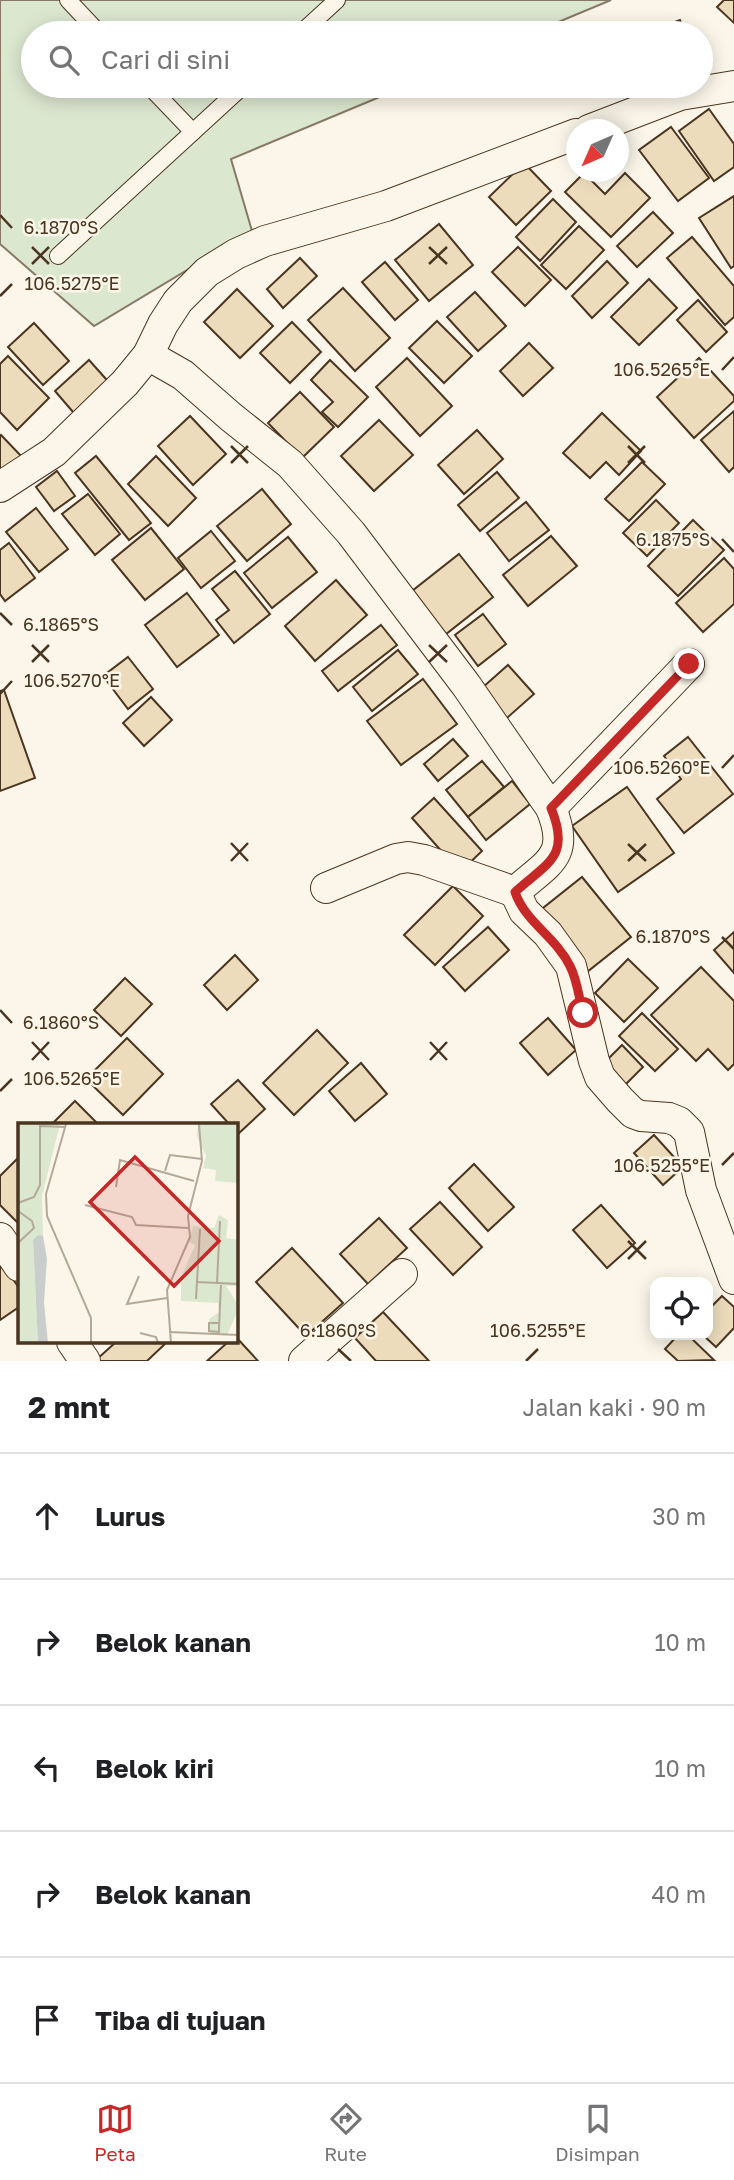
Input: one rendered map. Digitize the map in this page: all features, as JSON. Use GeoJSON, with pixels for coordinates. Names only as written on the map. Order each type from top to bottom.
{"type":"FeatureCollection","features":[{"type":"Feature","properties":{"kind":"street"},"geometry":{"type":"LineString","coordinates":[[713,90],[734,86]]}},
{"type":"Feature","properties":{"kind":"street"},"geometry":{"type":"LineString","coordinates":[[618,119],[672,98]]}},
{"type":"Feature","properties":{"kind":"street"},"geometry":{"type":"LineString","coordinates":[[0,487],[54,452],[125,383],[148,355],[178,301],[207,272],[236,254],[265,241],[386,206],[566,138]]}},
{"type":"Feature","properties":{"kind":"street"},"geometry":{"type":"LineString","coordinates":[[148,355],[183,375],[290,464],[351,533],[466,685],[551,808],[558,825],[560,842],[555,855],[515,892]]}},
{"type":"Feature","properties":{"kind":"street"},"geometry":{"type":"LineString","coordinates":[[551,808],[689,664]]}},
{"type":"Feature","properties":{"kind":"street"},"geometry":{"type":"LineString","coordinates":[[326,888],[396,859],[408,857],[444,866],[515,892],[524,911],[548,934],[571,966],[600,1077],[633,1113],[669,1118],[679,1122],[689,1132],[701,1190],[734,1279]]}},
{"type":"Feature","properties":{"kind":"street"},"geometry":{"type":"LineString","coordinates":[[0,1238],[18,1265]]}},
{"type":"Feature","properties":{"kind":"street"},"geometry":{"type":"LineString","coordinates":[[304,1361],[402,1274]]}},
{"type":"Feature","properties":{"kind":"street"},"geometry":{"type":"LineString","coordinates":[[73,1344],[85,1361]]}},
{"type":"Feature","properties":{"kind":"lane"},"geometry":{"type":"LineString","coordinates":[[68,0],[88,21]]}},
{"type":"Feature","properties":{"kind":"lane"},"geometry":{"type":"LineString","coordinates":[[314,21],[337,0]]}},
{"type":"Feature","properties":{"kind":"lane"},"geometry":{"type":"LineString","coordinates":[[160,98],[192,132]]}},
{"type":"Feature","properties":{"kind":"lane"},"geometry":{"type":"LineString","coordinates":[[58,256],[230,98]]}},
{"type":"Feature","properties":{"kind":"green space"},"geometry":{"type":"Polygon","coordinates":[[[0,0],[611,0],[561,21],[21,21],[21,98],[377,98],[231,159],[252,231],[94,326],[0,244],[0,0]]]}},
{"type":"Feature","properties":{"kind":"building"},"geometry":{"type":"Polygon","coordinates":[[[724,0],[734,0],[734,23],[717,7],[724,0]]]}},
{"type":"Feature","properties":{"kind":"building"},"geometry":{"type":"Polygon","coordinates":[[[709,109],[734,144],[734,167],[714,181],[679,131],[709,109]]]}},
{"type":"Feature","properties":{"kind":"building"},"geometry":{"type":"Polygon","coordinates":[[[671,127],[709,178],[678,201],[639,150],[671,127]]]}},
{"type":"Feature","properties":{"kind":"building"},"geometry":{"type":"Polygon","coordinates":[[[524,163],[551,191],[516,225],[489,197],[524,163]]]}},
{"type":"Feature","properties":{"kind":"building"},"geometry":{"type":"Polygon","coordinates":[[[629,177],[650,198],[611,237],[565,192],[575,182],[593,182],[605,194],[616,182],[629,182],[629,177]]]}},
{"type":"Feature","properties":{"kind":"building"},"geometry":{"type":"Polygon","coordinates":[[[734,196],[734,266],[731,268],[699,218],[734,196]]]}},
{"type":"Feature","properties":{"kind":"building"},"geometry":{"type":"Polygon","coordinates":[[[553,199],[576,222],[540,261],[516,237],[553,199]]]}},
{"type":"Feature","properties":{"kind":"building"},"geometry":{"type":"Polygon","coordinates":[[[653,212],[673,233],[637,267],[617,246],[653,212]]]}},
{"type":"Feature","properties":{"kind":"building"},"geometry":{"type":"Polygon","coordinates":[[[439,224],[473,265],[429,301],[395,260],[439,224]]]}},
{"type":"Feature","properties":{"kind":"building"},"geometry":{"type":"Polygon","coordinates":[[[579,226],[604,250],[566,289],[541,265],[579,226]]]}},
{"type":"Feature","properties":{"kind":"building"},"geometry":{"type":"Polygon","coordinates":[[[692,237],[734,286],[734,317],[725,325],[667,258],[692,237]]]}},
{"type":"Feature","properties":{"kind":"building"},"geometry":{"type":"Polygon","coordinates":[[[518,247],[551,280],[525,306],[492,272],[518,247]]]}},
{"type":"Feature","properties":{"kind":"building"},"geometry":{"type":"Polygon","coordinates":[[[300,258],[317,276],[283,308],[267,289],[300,258]]]}},
{"type":"Feature","properties":{"kind":"building"},"geometry":{"type":"Polygon","coordinates":[[[607,261],[628,283],[592,318],[572,296],[607,261]]]}},
{"type":"Feature","properties":{"kind":"building"},"geometry":{"type":"Polygon","coordinates":[[[385,262],[418,300],[395,320],[362,282],[385,262]]]}},
{"type":"Feature","properties":{"kind":"building"},"geometry":{"type":"Polygon","coordinates":[[[649,279],[677,308],[639,345],[611,317],[649,279]]]}},
{"type":"Feature","properties":{"kind":"building"},"geometry":{"type":"Polygon","coordinates":[[[343,288],[390,338],[355,371],[308,320],[343,288]]]}},
{"type":"Feature","properties":{"kind":"building"},"geometry":{"type":"Polygon","coordinates":[[[237,289],[273,326],[240,358],[204,322],[237,289]]]}},
{"type":"Feature","properties":{"kind":"building"},"geometry":{"type":"Polygon","coordinates":[[[475,292],[506,326],[478,351],[447,317],[475,292]]]}},
{"type":"Feature","properties":{"kind":"building"},"geometry":{"type":"Polygon","coordinates":[[[698,300],[727,332],[706,352],[677,320],[698,300]]]}},
{"type":"Feature","properties":{"kind":"building"},"geometry":{"type":"Polygon","coordinates":[[[437,321],[472,356],[444,383],[409,348],[437,321]]]}},
{"type":"Feature","properties":{"kind":"building"},"geometry":{"type":"Polygon","coordinates":[[[292,322],[321,352],[290,383],[260,353],[292,322]]]}},
{"type":"Feature","properties":{"kind":"building"},"geometry":{"type":"Polygon","coordinates":[[[34,323],[69,361],[43,385],[8,347],[34,323]]]}},
{"type":"Feature","properties":{"kind":"building"},"geometry":{"type":"Polygon","coordinates":[[[529,343],[553,368],[523,396],[500,371],[529,343]]]}},
{"type":"Feature","properties":{"kind":"building"},"geometry":{"type":"Polygon","coordinates":[[[8,356],[49,398],[17,430],[0,412],[0,364],[8,356]]]}},
{"type":"Feature","properties":{"kind":"building"},"geometry":{"type":"Polygon","coordinates":[[[407,358],[452,406],[420,436],[376,387],[407,358]]]}},
{"type":"Feature","properties":{"kind":"building"},"geometry":{"type":"Polygon","coordinates":[[[699,358],[734,396],[734,401],[694,438],[657,397],[699,358]]]}},
{"type":"Feature","properties":{"kind":"building"},"geometry":{"type":"Polygon","coordinates":[[[89,360],[114,388],[79,419],[55,391],[89,360]]]}},
{"type":"Feature","properties":{"kind":"building"},"geometry":{"type":"Polygon","coordinates":[[[330,360],[368,397],[338,427],[322,412],[333,402],[311,380],[330,360]]]}},
{"type":"Feature","properties":{"kind":"building"},"geometry":{"type":"Polygon","coordinates":[[[300,392],[334,427],[302,458],[268,423],[300,392]]]}},
{"type":"Feature","properties":{"kind":"building"},"geometry":{"type":"Polygon","coordinates":[[[734,411],[734,467],[729,472],[701,440],[734,411]]]}},
{"type":"Feature","properties":{"kind":"building"},"geometry":{"type":"Polygon","coordinates":[[[602,413],[641,451],[619,475],[606,462],[590,478],[563,453],[602,413]]]}},
{"type":"Feature","properties":{"kind":"building"},"geometry":{"type":"Polygon","coordinates":[[[190,416],[226,454],[193,485],[158,446],[190,416]]]}},
{"type":"Feature","properties":{"kind":"building"},"geometry":{"type":"Polygon","coordinates":[[[379,420],[413,455],[374,491],[341,456],[379,420]]]}},
{"type":"Feature","properties":{"kind":"building"},"geometry":{"type":"Polygon","coordinates":[[[477,430],[503,459],[464,494],[438,465],[477,430]]]}},
{"type":"Feature","properties":{"kind":"building"},"geometry":{"type":"Polygon","coordinates":[[[0,436],[23,458],[0,480],[0,436]]]}},
{"type":"Feature","properties":{"kind":"building"},"geometry":{"type":"Polygon","coordinates":[[[96,456],[151,523],[129,540],[75,473],[96,456]]]}},
{"type":"Feature","properties":{"kind":"building"},"geometry":{"type":"Polygon","coordinates":[[[156,456],[196,498],[168,526],[128,484],[156,456]]]}},
{"type":"Feature","properties":{"kind":"building"},"geometry":{"type":"Polygon","coordinates":[[[642,462],[665,484],[629,521],[605,499],[642,462]]]}},
{"type":"Feature","properties":{"kind":"building"},"geometry":{"type":"Polygon","coordinates":[[[57,471],[75,496],[54,511],[36,487],[57,471]]]}},
{"type":"Feature","properties":{"kind":"building"},"geometry":{"type":"Polygon","coordinates":[[[497,472],[519,498],[480,531],[458,505],[497,472]]]}},
{"type":"Feature","properties":{"kind":"building"},"geometry":{"type":"Polygon","coordinates":[[[262,489],[291,524],[247,561],[217,526],[262,489]]]}},
{"type":"Feature","properties":{"kind":"building"},"geometry":{"type":"Polygon","coordinates":[[[88,494],[120,534],[95,555],[62,514],[88,494]]]}},
{"type":"Feature","properties":{"kind":"building"},"geometry":{"type":"Polygon","coordinates":[[[656,500],[679,523],[647,556],[623,533],[656,500]]]}},
{"type":"Feature","properties":{"kind":"building"},"geometry":{"type":"Polygon","coordinates":[[[526,502],[549,530],[509,561],[487,533],[526,502]]]}},
{"type":"Feature","properties":{"kind":"building"},"geometry":{"type":"Polygon","coordinates":[[[36,508],[68,549],[39,572],[6,532],[36,508]]]}},
{"type":"Feature","properties":{"kind":"building"},"geometry":{"type":"Polygon","coordinates":[[[693,520],[724,550],[678,596],[648,566],[693,520]]]}},
{"type":"Feature","properties":{"kind":"building"},"geometry":{"type":"Polygon","coordinates":[[[151,528],[184,569],[145,600],[112,560],[151,528]]]}},
{"type":"Feature","properties":{"kind":"building"},"geometry":{"type":"Polygon","coordinates":[[[211,531],[235,561],[201,588],[178,558],[211,531]]]}},
{"type":"Feature","properties":{"kind":"building"},"geometry":{"type":"Polygon","coordinates":[[[551,536],[577,566],[528,606],[503,575],[551,536]]]}},
{"type":"Feature","properties":{"kind":"building"},"geometry":{"type":"Polygon","coordinates":[[[288,537],[317,572],[272,608],[244,573],[288,537]]]}},
{"type":"Feature","properties":{"kind":"building"},"geometry":{"type":"Polygon","coordinates":[[[9,543],[35,578],[5,601],[0,594],[0,550],[9,543]]]}},
{"type":"Feature","properties":{"kind":"building"},"geometry":{"type":"Polygon","coordinates":[[[459,554],[493,597],[441,638],[407,595],[459,554]]]}},
{"type":"Feature","properties":{"kind":"building"},"geometry":{"type":"Polygon","coordinates":[[[724,558],[734,569],[734,604],[703,632],[676,603],[724,558]]]}},
{"type":"Feature","properties":{"kind":"building"},"geometry":{"type":"Polygon","coordinates":[[[235,571],[270,614],[234,643],[216,620],[229,610],[212,589],[235,571]]]}},
{"type":"Feature","properties":{"kind":"building"},"geometry":{"type":"Polygon","coordinates":[[[336,580],[367,615],[315,661],[285,626],[336,580]]]}},
{"type":"Feature","properties":{"kind":"building"},"geometry":{"type":"Polygon","coordinates":[[[187,593],[219,635],[177,667],[145,625],[187,593]]]}},
{"type":"Feature","properties":{"kind":"building"},"geometry":{"type":"Polygon","coordinates":[[[483,614],[506,644],[478,666],[455,635],[483,614]]]}},
{"type":"Feature","properties":{"kind":"building"},"geometry":{"type":"Polygon","coordinates":[[[381,625],[397,645],[338,691],[322,671],[381,625]]]}},
{"type":"Feature","properties":{"kind":"building"},"geometry":{"type":"Polygon","coordinates":[[[398,650],[418,674],[372,711],[353,687],[398,650]]]}},
{"type":"Feature","properties":{"kind":"building"},"geometry":{"type":"Polygon","coordinates":[[[128,657],[153,689],[128,709],[103,676],[128,657]]]}},
{"type":"Feature","properties":{"kind":"building"},"geometry":{"type":"Polygon","coordinates":[[[508,665],[534,694],[499,725],[474,695],[508,665]]]}},
{"type":"Feature","properties":{"kind":"building"},"geometry":{"type":"Polygon","coordinates":[[[423,679],[457,724],[401,765],[367,721],[423,679]]]}},
{"type":"Feature","properties":{"kind":"building"},"geometry":{"type":"Polygon","coordinates":[[[4,690],[35,778],[0,791],[0,691],[4,690]]]}},
{"type":"Feature","properties":{"kind":"building"},"geometry":{"type":"Polygon","coordinates":[[[151,697],[172,720],[144,746],[123,723],[151,697]]]}},
{"type":"Feature","properties":{"kind":"building"},"geometry":{"type":"Polygon","coordinates":[[[688,737],[733,794],[684,833],[657,799],[681,779],[664,756],[688,737]]]}},
{"type":"Feature","properties":{"kind":"building"},"geometry":{"type":"Polygon","coordinates":[[[453,739],[468,756],[438,781],[424,764],[453,739]]]}},
{"type":"Feature","properties":{"kind":"building"},"geometry":{"type":"Polygon","coordinates":[[[482,761],[504,787],[468,817],[446,790],[482,761]]]}},
{"type":"Feature","properties":{"kind":"building"},"geometry":{"type":"Polygon","coordinates":[[[512,781],[530,804],[486,840],[468,817],[512,781]]]}},
{"type":"Feature","properties":{"kind":"building"},"geometry":{"type":"Polygon","coordinates":[[[627,787],[674,853],[618,892],[572,826],[627,787]]]}},
{"type":"Feature","properties":{"kind":"building"},"geometry":{"type":"Polygon","coordinates":[[[434,798],[482,851],[460,872],[412,818],[434,798]]]}},
{"type":"Feature","properties":{"kind":"building"},"geometry":{"type":"Polygon","coordinates":[[[582,877],[631,937],[587,972],[538,912],[582,877]]]}},
{"type":"Feature","properties":{"kind":"building"},"geometry":{"type":"Polygon","coordinates":[[[453,886],[483,916],[435,965],[404,935],[453,886]]]}},
{"type":"Feature","properties":{"kind":"building"},"geometry":{"type":"Polygon","coordinates":[[[488,927],[509,950],[465,991],[443,967],[488,927]]]}},
{"type":"Feature","properties":{"kind":"building"},"geometry":{"type":"Polygon","coordinates":[[[734,932],[734,973],[714,950],[734,932]]]}},
{"type":"Feature","properties":{"kind":"building"},"geometry":{"type":"Polygon","coordinates":[[[235,955],[258,980],[227,1010],[204,985],[235,955]]]}},
{"type":"Feature","properties":{"kind":"building"},"geometry":{"type":"Polygon","coordinates":[[[628,959],[658,988],[624,1022],[595,993],[628,959]]]}},
{"type":"Feature","properties":{"kind":"building"},"geometry":{"type":"Polygon","coordinates":[[[701,967],[734,1001],[734,1064],[728,1070],[708,1049],[696,1061],[651,1015],[701,967]]]}},
{"type":"Feature","properties":{"kind":"building"},"geometry":{"type":"Polygon","coordinates":[[[125,978],[152,1004],[121,1036],[94,1010],[125,978]]]}},
{"type":"Feature","properties":{"kind":"building"},"geometry":{"type":"Polygon","coordinates":[[[642,1013],[678,1049],[655,1071],[619,1036],[642,1013]]]}},
{"type":"Feature","properties":{"kind":"building"},"geometry":{"type":"Polygon","coordinates":[[[548,1018],[576,1050],[548,1075],[520,1043],[548,1018]]]}},
{"type":"Feature","properties":{"kind":"building"},"geometry":{"type":"Polygon","coordinates":[[[317,1030],[348,1063],[294,1115],[263,1083],[317,1030]]]}},
{"type":"Feature","properties":{"kind":"building"},"geometry":{"type":"Polygon","coordinates":[[[127,1038],[163,1074],[123,1115],[86,1079],[127,1038]]]}},
{"type":"Feature","properties":{"kind":"building"},"geometry":{"type":"Polygon","coordinates":[[[622,1045],[643,1067],[623,1087],[602,1065],[622,1045]]]}},
{"type":"Feature","properties":{"kind":"building"},"geometry":{"type":"Polygon","coordinates":[[[361,1063],[387,1094],[355,1121],[329,1091],[361,1063]]]}},
{"type":"Feature","properties":{"kind":"building"},"geometry":{"type":"Polygon","coordinates":[[[238,1080],[265,1109],[238,1134],[238,1123],[228,1123],[211,1104],[238,1080]]]}},
{"type":"Feature","properties":{"kind":"building"},"geometry":{"type":"Polygon","coordinates":[[[75,1101],[97,1123],[53,1123],[75,1101]]]}},
{"type":"Feature","properties":{"kind":"building"},"geometry":{"type":"Polygon","coordinates":[[[654,1135],[683,1167],[663,1185],[634,1153],[654,1135]]]}},
{"type":"Feature","properties":{"kind":"building"},"geometry":{"type":"Polygon","coordinates":[[[18,1158],[18,1223],[0,1205],[0,1176],[18,1158]]]}},
{"type":"Feature","properties":{"kind":"building"},"geometry":{"type":"Polygon","coordinates":[[[474,1164],[514,1207],[488,1231],[449,1188],[474,1164]]]}},
{"type":"Feature","properties":{"kind":"building"},"geometry":{"type":"Polygon","coordinates":[[[440,1202],[482,1247],[453,1275],[410,1229],[440,1202]]]}},
{"type":"Feature","properties":{"kind":"building"},"geometry":{"type":"Polygon","coordinates":[[[601,1205],[635,1243],[607,1268],[573,1230],[601,1205]]]}},
{"type":"Feature","properties":{"kind":"building"},"geometry":{"type":"Polygon","coordinates":[[[379,1218],[407,1248],[368,1284],[340,1254],[379,1218]]]}},
{"type":"Feature","properties":{"kind":"building"},"geometry":{"type":"Polygon","coordinates":[[[292,1248],[343,1303],[306,1336],[256,1282],[292,1248]]]}},
{"type":"Feature","properties":{"kind":"building"},"geometry":{"type":"Polygon","coordinates":[[[0,1260],[18,1287],[18,1308],[0,1320],[0,1260]]]}},
{"type":"Feature","properties":{"kind":"building"},"geometry":{"type":"Polygon","coordinates":[[[722,1296],[734,1307],[734,1328],[716,1347],[708,1340],[713,1340],[713,1305],[722,1296]]]}},
{"type":"Feature","properties":{"kind":"building"},"geometry":{"type":"Polygon","coordinates":[[[383,1312],[429,1361],[376,1361],[355,1338],[383,1312]]]}},
{"type":"Feature","properties":{"kind":"building"},"geometry":{"type":"Polygon","coordinates":[[[238,1339],[258,1361],[207,1361],[226,1344],[238,1344],[238,1339]]]}},
{"type":"Feature","properties":{"kind":"building"},"geometry":{"type":"Polygon","coordinates":[[[673,1340],[693,1340],[714,1360],[678,1361],[665,1349],[673,1340]]]}},
{"type":"Feature","properties":{"kind":"building"},"geometry":{"type":"Polygon","coordinates":[[[114,1344],[165,1344],[147,1361],[96,1360],[114,1344]]]}},
{"type":"Feature","properties":{"kind":"route"},"geometry":{"type":"LineString","coordinates":[[583,1013],[571,966],[548,934],[524,911],[515,892],[555,855],[560,842],[558,825],[551,808],[689,664]]}}]}
